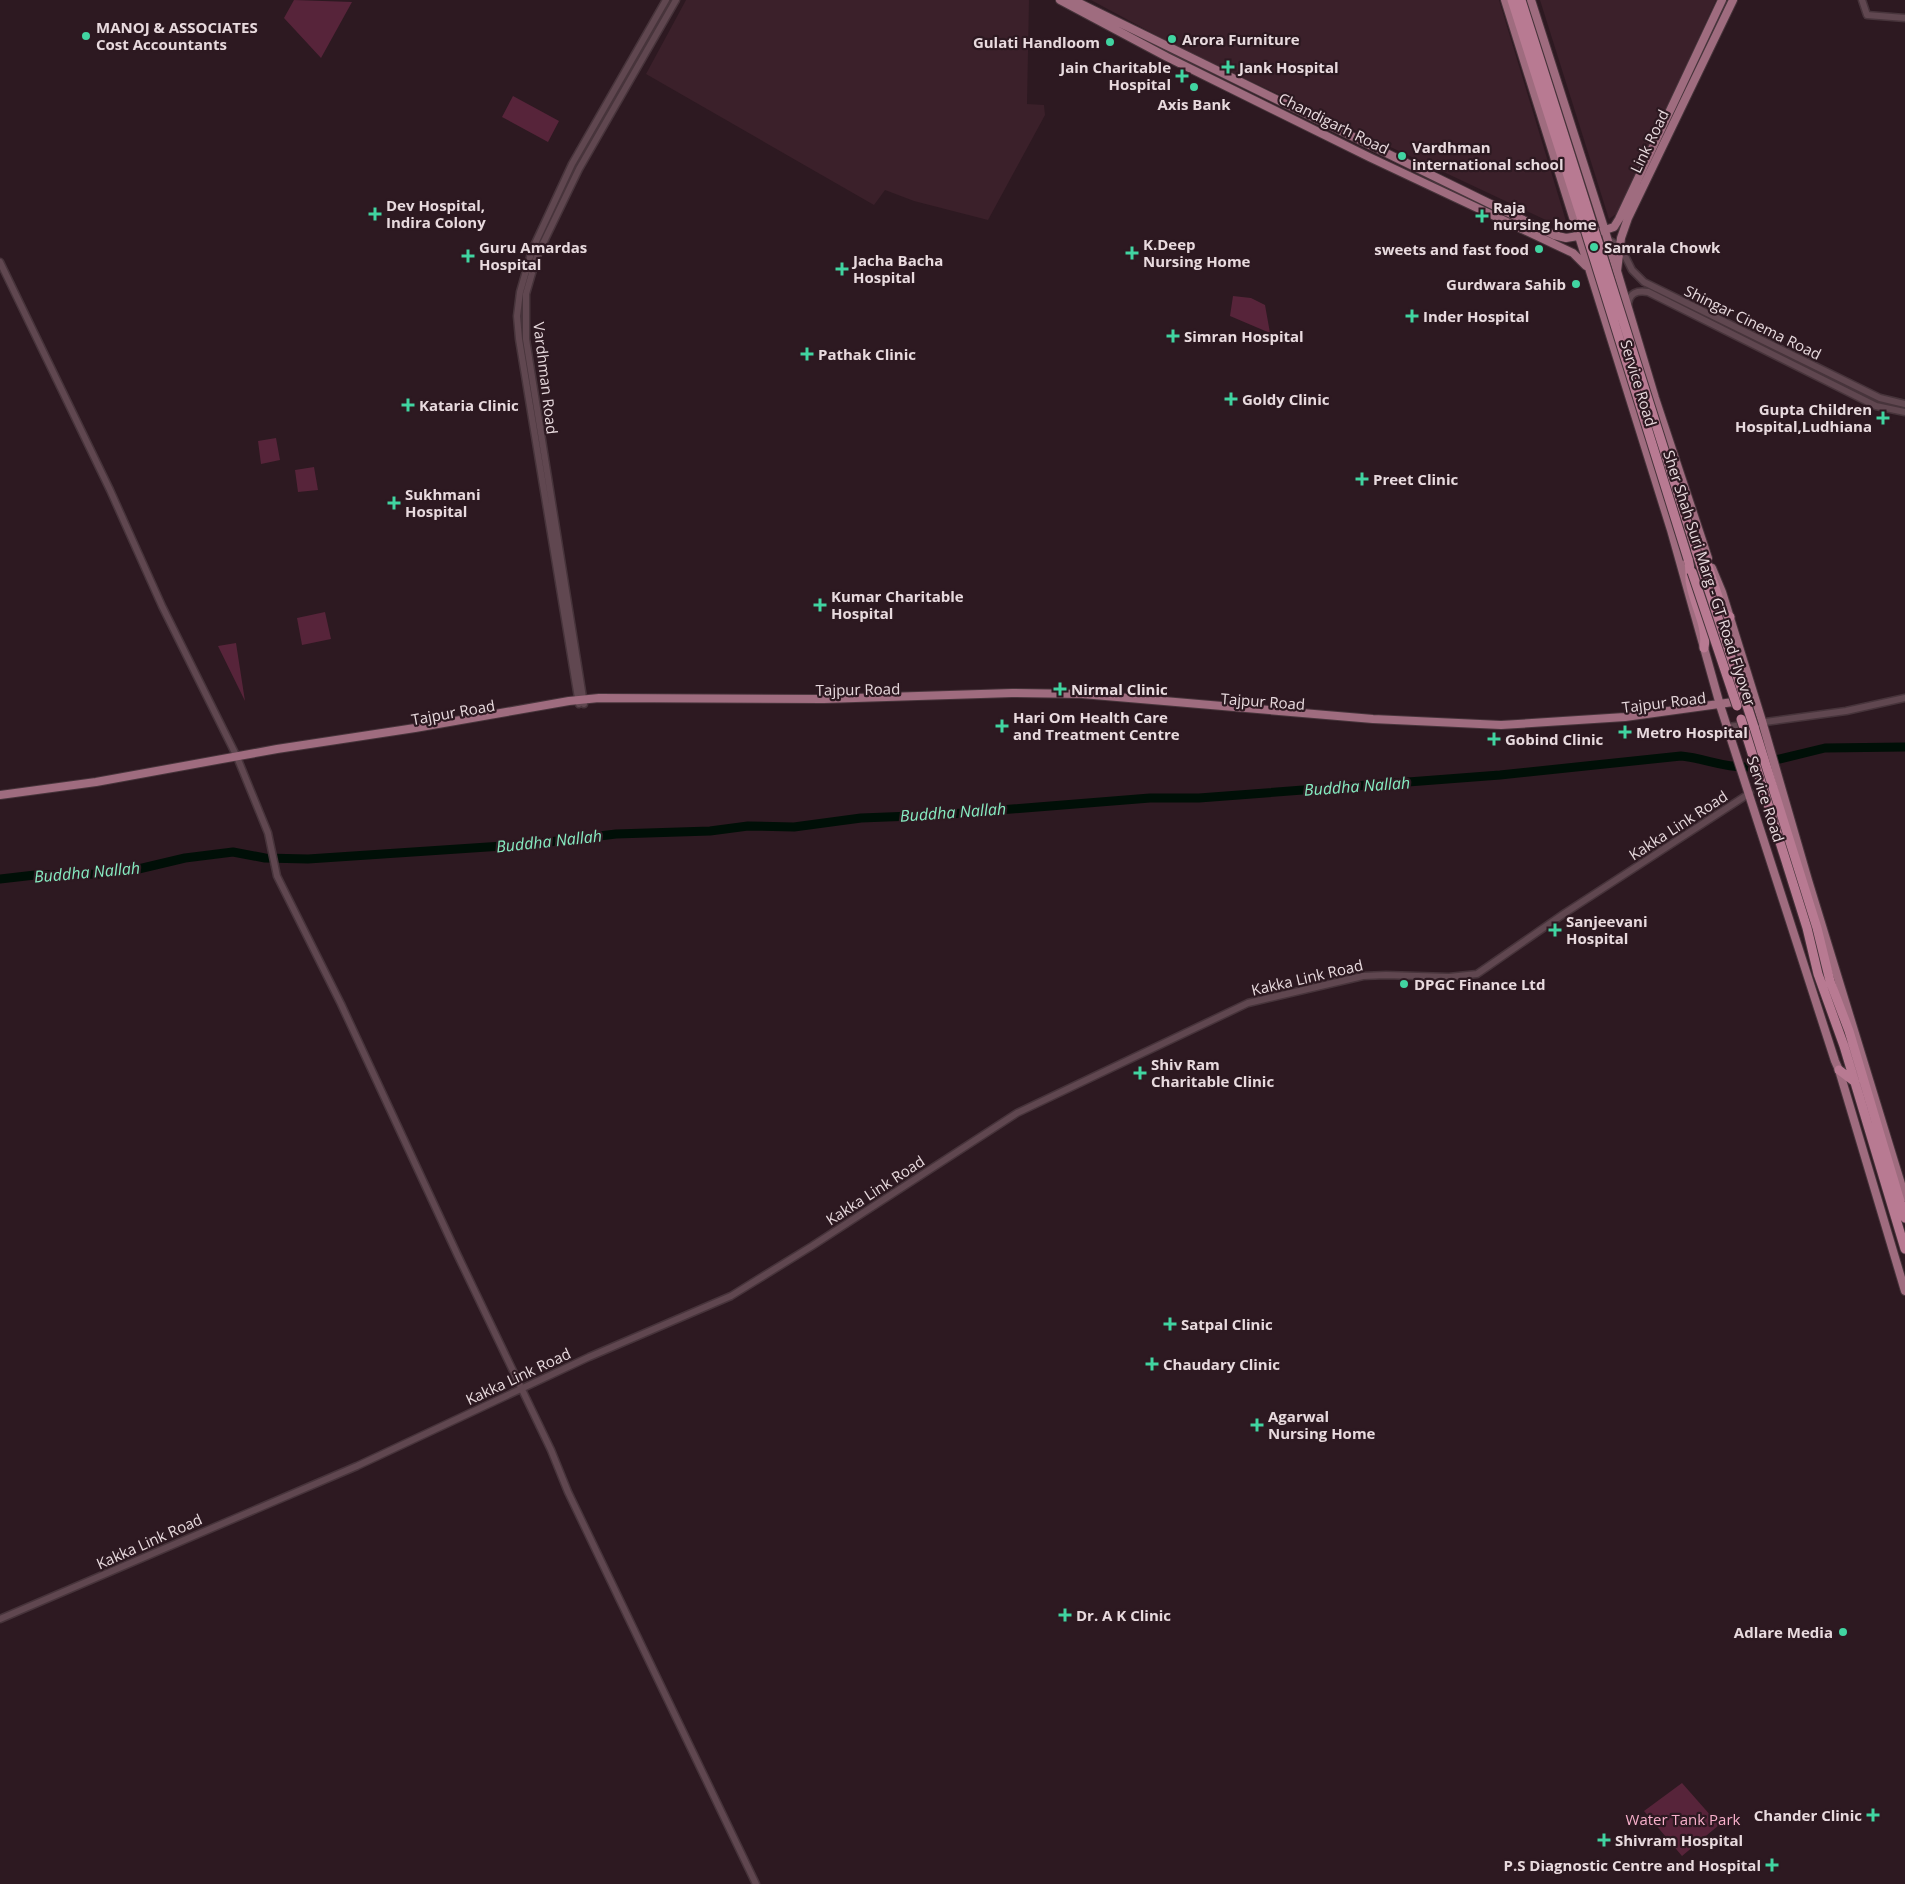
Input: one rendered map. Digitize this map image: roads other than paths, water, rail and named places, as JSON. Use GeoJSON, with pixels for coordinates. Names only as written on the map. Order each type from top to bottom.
{"type":"FeatureCollection","features":[{"type":"Feature","properties":{"kind":"highway"},"geometry":{"type":"LineString","coordinates":[[1512,0],[1588,225]]}},
{"type":"Feature","properties":{"kind":"highway"},"geometry":{"type":"LineString","coordinates":[[1521,0],[1588,225]]}},
{"type":"Feature","properties":{"kind":"highway","name":"Sher Shah Suri Marg - GT Road Flyover"},"geometry":{"type":"LineString","coordinates":[[1588,225],[1777,799],[1817,928],[1830,981],[1849,1031],[1905,1218]]}},
{"type":"Feature","properties":{"kind":"highway","name":"Sher Shah Suri Marg - GT Road Flyover"},"geometry":{"type":"LineString","coordinates":[[1588,225],[1692,572],[1807,928],[1818,974],[1844,1046],[1905,1249]]}},
{"type":"Feature","properties":{"kind":"highway"},"geometry":{"type":"LineString","coordinates":[[1696,550],[1704,554],[1723,612],[1730,617]]}},
{"type":"Feature","properties":{"kind":"highway"},"geometry":{"type":"LineString","coordinates":[[1692,572],[1690,584],[1706,638],[1704,648]]}},
{"type":"Feature","properties":{"kind":"highway"},"geometry":{"type":"LineString","coordinates":[[1839,1070],[1855,1082]]}},
{"type":"Feature","properties":{"kind":"main road","name":"Chandigarh Road"},"geometry":{"type":"LineString","coordinates":[[1060,0],[1369,157],[1573,253],[1584,262],[1591,274]]}},
{"type":"Feature","properties":{"kind":"main road","name":"Chandigarh Road"},"geometry":{"type":"LineString","coordinates":[[1073,0],[1554,235],[1566,238],[1579,236]]}},
{"type":"Feature","properties":{"kind":"main road","name":"Service Road"},"geometry":{"type":"LineString","coordinates":[[1505,0],[1671,530],[1721,707],[1839,1070],[1905,1290]]}},
{"type":"Feature","properties":{"kind":"main road","name":"Service Road"},"geometry":{"type":"LineString","coordinates":[[1531,0],[1698,529],[1730,617],[1905,1197]]}},
{"type":"Feature","properties":{"kind":"main road","name":"Link Road"},"geometry":{"type":"LineString","coordinates":[[1605,231],[1614,226],[1619,220],[1722,0]]}},
{"type":"Feature","properties":{"kind":"main road","name":"Link Road"},"geometry":{"type":"LineString","coordinates":[[1616,271],[1619,264],[1620,246],[1628,218],[1733,0]]}},
{"type":"Feature","properties":{"kind":"main road"},"geometry":{"type":"LineString","coordinates":[[1579,236],[1605,231]]}},
{"type":"Feature","properties":{"kind":"main road"},"geometry":{"type":"LineString","coordinates":[[1591,274],[1598,278],[1616,271]]}},
{"type":"Feature","properties":{"kind":"main road","name":"Tajpur Road"},"geometry":{"type":"LineString","coordinates":[[0,799],[581,702],[678,697],[824,699],[1012,693],[1074,694],[1373,719],[1484,725],[1625,717],[1721,707],[1755,699]]}},
{"type":"Feature","properties":{"kind":"main road","name":"Tajpur Road"},"geometry":{"type":"LineString","coordinates":[[0,795],[88,785]]}},
{"type":"Feature","properties":{"kind":"street","name":"Vardhman Road"},"geometry":{"type":"LineString","coordinates":[[581,702],[519,339],[518,306],[526,263],[548,213],[581,147],[666,0]]}},
{"type":"Feature","properties":{"kind":"street","name":"Vardhman Road"},"geometry":{"type":"LineString","coordinates":[[581,702],[526,339],[526,294],[537,256],[553,220],[613,107],[676,0]]}},
{"type":"Feature","properties":{"kind":"street"},"geometry":{"type":"LineString","coordinates":[[1862,0],[1867,15],[1905,18]]}},
{"type":"Feature","properties":{"kind":"street"},"geometry":{"type":"LineString","coordinates":[[1608,240],[1620,246]]}},
{"type":"Feature","properties":{"kind":"street","name":"Shingar Cinema Road"},"geometry":{"type":"LineString","coordinates":[[1620,246],[1632,270],[1644,282],[1880,398],[1905,404]]}},
{"type":"Feature","properties":{"kind":"street"},"geometry":{"type":"LineString","coordinates":[[0,262],[110,490],[162,606],[238,760],[268,833],[277,876],[342,1004],[520,1389],[756,1884]]}},
{"type":"Feature","properties":{"kind":"street","name":"Shingar Cinema Road"},"geometry":{"type":"LineString","coordinates":[[1628,306],[1630,297],[1633,294],[1648,292],[1869,402],[1905,412]]}},
{"type":"Feature","properties":{"kind":"street"},"geometry":{"type":"LineString","coordinates":[[1728,726],[1846,711],[1905,698]]}},
{"type":"Feature","properties":{"kind":"street","name":"Kakka Link Road"},"geometry":{"type":"LineString","coordinates":[[0,1619],[357,1466],[520,1389],[738,1292],[1017,1113],[1248,1003],[1364,976],[1386,974],[1449,977],[1477,974],[1572,908],[1750,794]]}},
{"type":"Feature","properties":{"kind":"waterway","name":"Buddha Nallah"},"geometry":{"type":"LineString","coordinates":[[0,879],[35,875],[101,874],[130,871],[185,858],[233,852],[265,858],[308,859],[532,844],[616,834],[710,831],[748,826],[794,827],[861,818],[938,815],[1150,798],[1199,798],[1500,775],[1681,756],[1731,766],[1747,767],[1825,748],[1905,747]]}},
{"type":"Feature","properties":{"kind":"place","name":"MANOJ & ASSOCIATES Cost Accountants"},"geometry":{"type":"Point","coordinates":[86,36]}},
{"type":"Feature","properties":{"kind":"place","name":"Arora Furniture"},"geometry":{"type":"Point","coordinates":[1172,39]}},
{"type":"Feature","properties":{"kind":"place","name":"Gulati Handloom"},"geometry":{"type":"Point","coordinates":[1110,42]}},
{"type":"Feature","properties":{"kind":"place","name":"Jank Hospital"},"geometry":{"type":"Point","coordinates":[1228,67]}},
{"type":"Feature","properties":{"kind":"place","name":"Jain Charitable Hospital"},"geometry":{"type":"Point","coordinates":[1182,76]}},
{"type":"Feature","properties":{"kind":"place","name":"Axis Bank"},"geometry":{"type":"Point","coordinates":[1194,87]}},
{"type":"Feature","properties":{"kind":"place","name":"Vardhman international school"},"geometry":{"type":"Point","coordinates":[1402,156]}},
{"type":"Feature","properties":{"kind":"place","name":"Dev Hospital, Indira Colony"},"geometry":{"type":"Point","coordinates":[375,214]}},
{"type":"Feature","properties":{"kind":"place","name":"Raja nursing home"},"geometry":{"type":"Point","coordinates":[1482,216]}},
{"type":"Feature","properties":{"kind":"place","name":"Samrala Chowk"},"geometry":{"type":"Point","coordinates":[1594,247]}},
{"type":"Feature","properties":{"kind":"place","name":"sweets and fast food"},"geometry":{"type":"Point","coordinates":[1539,249]}},
{"type":"Feature","properties":{"kind":"place","name":"K.Deep Nursing Home"},"geometry":{"type":"Point","coordinates":[1132,253]}},
{"type":"Feature","properties":{"kind":"place","name":"Guru Amardas Hospital"},"geometry":{"type":"Point","coordinates":[468,256]}},
{"type":"Feature","properties":{"kind":"place","name":"Jacha Bacha Hospital"},"geometry":{"type":"Point","coordinates":[842,269]}},
{"type":"Feature","properties":{"kind":"place","name":"Gurdwara Sahib"},"geometry":{"type":"Point","coordinates":[1576,284]}},
{"type":"Feature","properties":{"kind":"place","name":"Inder Hospital"},"geometry":{"type":"Point","coordinates":[1412,316]}},
{"type":"Feature","properties":{"kind":"place","name":"Simran Hospital"},"geometry":{"type":"Point","coordinates":[1173,336]}},
{"type":"Feature","properties":{"kind":"place","name":"Pathak Clinic"},"geometry":{"type":"Point","coordinates":[807,354]}},
{"type":"Feature","properties":{"kind":"place","name":"Goldy Clinic"},"geometry":{"type":"Point","coordinates":[1231,399]}},
{"type":"Feature","properties":{"kind":"place","name":"Kataria Clinic"},"geometry":{"type":"Point","coordinates":[408,405]}},
{"type":"Feature","properties":{"kind":"place","name":"Gupta Children Hospital,Ludhiana"},"geometry":{"type":"Point","coordinates":[1883,418]}},
{"type":"Feature","properties":{"kind":"place","name":"Preet Clinic"},"geometry":{"type":"Point","coordinates":[1362,479]}},
{"type":"Feature","properties":{"kind":"place","name":"Sukhmani Hospital"},"geometry":{"type":"Point","coordinates":[394,503]}},
{"type":"Feature","properties":{"kind":"place","name":"Kumar Charitable Hospital"},"geometry":{"type":"Point","coordinates":[820,605]}},
{"type":"Feature","properties":{"kind":"place","name":"Nirmal Clinic"},"geometry":{"type":"Point","coordinates":[1060,689]}},
{"type":"Feature","properties":{"kind":"place","name":"Hari Om Health Care and Treatment Centre"},"geometry":{"type":"Point","coordinates":[1002,726]}},
{"type":"Feature","properties":{"kind":"place","name":"Metro Hospital"},"geometry":{"type":"Point","coordinates":[1625,732]}},
{"type":"Feature","properties":{"kind":"place","name":"Gobind Clinic"},"geometry":{"type":"Point","coordinates":[1494,739]}},
{"type":"Feature","properties":{"kind":"place","name":"Sanjeevani Hospital"},"geometry":{"type":"Point","coordinates":[1555,930]}},
{"type":"Feature","properties":{"kind":"place","name":"DPGC Finance Ltd"},"geometry":{"type":"Point","coordinates":[1404,984]}},
{"type":"Feature","properties":{"kind":"place","name":"Shiv Ram Charitable Clinic"},"geometry":{"type":"Point","coordinates":[1140,1073]}},
{"type":"Feature","properties":{"kind":"place","name":"Satpal Clinic"},"geometry":{"type":"Point","coordinates":[1170,1324]}},
{"type":"Feature","properties":{"kind":"place","name":"Chaudary Clinic"},"geometry":{"type":"Point","coordinates":[1152,1364]}},
{"type":"Feature","properties":{"kind":"place","name":"Agarwal Nursing Home"},"geometry":{"type":"Point","coordinates":[1257,1425]}},
{"type":"Feature","properties":{"kind":"place","name":"Dr. A K Clinic"},"geometry":{"type":"Point","coordinates":[1065,1615]}},
{"type":"Feature","properties":{"kind":"place","name":"Adlare Media"},"geometry":{"type":"Point","coordinates":[1843,1632]}},
{"type":"Feature","properties":{"kind":"place","name":"Chander Clinic"},"geometry":{"type":"Point","coordinates":[1873,1815]}},
{"type":"Feature","properties":{"kind":"place","name":"Shivram Hospital"},"geometry":{"type":"Point","coordinates":[1604,1840]}},
{"type":"Feature","properties":{"kind":"place","name":"P.S Diagnostic Centre and Hospital"},"geometry":{"type":"Point","coordinates":[1772,1865]}},
{"type":"Feature","properties":{"kind":"park label","name":"Water Tank Park"},"geometry":{"type":"Point","coordinates":[1683,1819]}}]}
